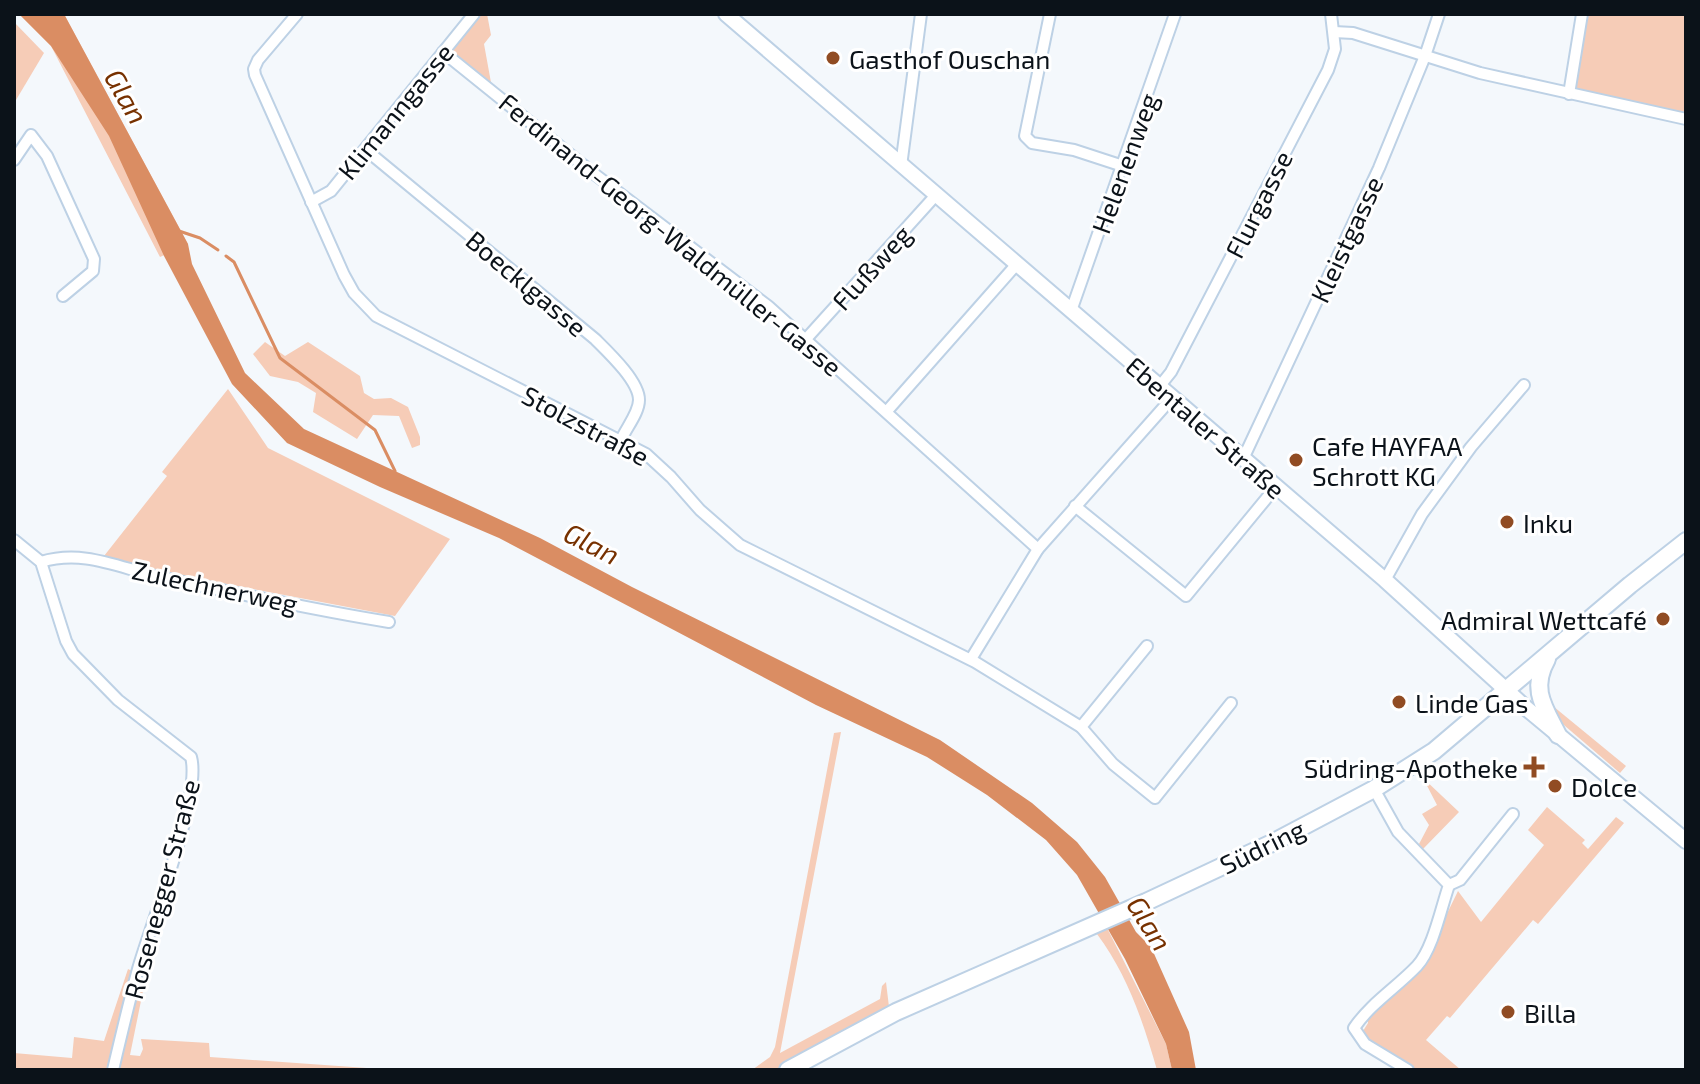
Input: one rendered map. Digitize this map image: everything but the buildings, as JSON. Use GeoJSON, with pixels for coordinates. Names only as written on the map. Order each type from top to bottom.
{"type":"FeatureCollection","features":[{"type":"Feature","properties":{"kind":"main road","name":"Ebentaler Straße"},"geometry":{"type":"LineString","coordinates":[[726,14],[1385,580],[1558,735],[1686,841]]}},
{"type":"Feature","properties":{"kind":"main road","name":"Südring"},"geometry":{"type":"LineString","coordinates":[[788,1070],[896,1012],[1138,906],[1272,843],[1374,789],[1434,751],[1686,541]]}},
{"type":"Feature","properties":{"kind":"main road"},"geometry":{"type":"LineString","coordinates":[[1552,651],[1539,672],[1537,685],[1544,708],[1558,735]]}},
{"type":"Feature","properties":{"kind":"street","name":"Stolzstraße"},"geometry":{"type":"LineString","coordinates":[[297,14],[258,60],[254,69],[257,82],[344,275],[354,293],[376,316],[621,440],[658,464],[700,510],[740,545],[971,659],[1081,727],[1113,764],[1155,798],[1231,703]]}},
{"type":"Feature","properties":{"kind":"street","name":"Klimanngasse"},"geometry":{"type":"LineString","coordinates":[[311,202],[331,191],[474,14]]}},
{"type":"Feature","properties":{"kind":"street"},"geometry":{"type":"LineString","coordinates":[[901,166],[921,14]]}},
{"type":"Feature","properties":{"kind":"street"},"geometry":{"type":"LineString","coordinates":[[1050,14],[1025,136],[1032,143],[1074,150],[1123,166]]}},
{"type":"Feature","properties":{"kind":"street","name":"Helenenweg"},"geometry":{"type":"LineString","coordinates":[[1071,311],[1175,14]]}},
{"type":"Feature","properties":{"kind":"street","name":"Flurgasse"},"geometry":{"type":"LineString","coordinates":[[1159,387],[1171,372],[1328,70],[1335,49],[1331,14]]}},
{"type":"Feature","properties":{"kind":"street","name":"Kleistgasse"},"geometry":{"type":"LineString","coordinates":[[1243,459],[1379,168],[1439,14]]}},
{"type":"Feature","properties":{"kind":"street"},"geometry":{"type":"LineString","coordinates":[[1569,94],[1582,14]]}},
{"type":"Feature","properties":{"kind":"street"},"geometry":{"type":"LineString","coordinates":[[1334,32],[1353,33],[1480,73],[1686,119]]}},
{"type":"Feature","properties":{"kind":"street","name":"Ferdinand-Georg-Waldmüller-Gasse"},"geometry":{"type":"LineString","coordinates":[[443,52],[593,173],[768,306],[1038,549]]}},
{"type":"Feature","properties":{"kind":"street"},"geometry":{"type":"LineString","coordinates":[[14,160],[31,135],[47,156],[94,259],[93,271],[63,296]]}},
{"type":"Feature","properties":{"kind":"street","name":"Boecklgasse"},"geometry":{"type":"LineString","coordinates":[[366,150],[595,339],[618,362],[639,397],[621,440]]}},
{"type":"Feature","properties":{"kind":"street","name":"Flußweg"},"geometry":{"type":"LineString","coordinates":[[806,339],[936,195]]}},
{"type":"Feature","properties":{"kind":"street"},"geometry":{"type":"LineString","coordinates":[[887,411],[1016,265]]}},
{"type":"Feature","properties":{"kind":"street"},"geometry":{"type":"LineString","coordinates":[[1385,580],[1422,514],[1471,447],[1524,385]]}},
{"type":"Feature","properties":{"kind":"street"},"geometry":{"type":"LineString","coordinates":[[971,659],[1038,549],[1172,398]]}},
{"type":"Feature","properties":{"kind":"street"},"geometry":{"type":"LineString","coordinates":[[1075,506],[1186,596],[1275,488]]}},
{"type":"Feature","properties":{"kind":"street"},"geometry":{"type":"LineString","coordinates":[[14,540],[41,562]]}},
{"type":"Feature","properties":{"kind":"street","name":"Zulechnerweg"},"geometry":{"type":"LineString","coordinates":[[41,562],[99,558],[155,576],[389,622]]}},
{"type":"Feature","properties":{"kind":"street","name":"Rosenegger Straße"},"geometry":{"type":"LineString","coordinates":[[41,562],[73,654],[109,692],[191,757],[194,767],[189,803],[138,968],[113,1070]]}},
{"type":"Feature","properties":{"kind":"street"},"geometry":{"type":"LineString","coordinates":[[1081,727],[1147,646]]}},
{"type":"Feature","properties":{"kind":"street"},"geometry":{"type":"LineString","coordinates":[[1374,789],[1398,832],[1449,885]]}},
{"type":"Feature","properties":{"kind":"street"},"geometry":{"type":"LineString","coordinates":[[1408,1070],[1365,1044],[1354,1028],[1365,1012],[1418,965],[1425,954],[1449,885],[1460,880],[1513,814]]}},
{"type":"Feature","properties":{"kind":"shaded area"},"geometry":{"type":"Polygon","coordinates":[[[19,14],[64,14],[188,244],[160,257],[51,46],[19,14]]]}},
{"type":"Feature","properties":{"kind":"shaded area"},"geometry":{"type":"Polygon","coordinates":[[[19,14],[64,14],[188,244],[192,264],[245,373],[304,429],[540,538],[940,740],[1032,803],[1077,842],[1105,877],[1136,932],[1151,947],[1189,1032],[1196,1070],[1172,1070],[1166,1044],[1125,959],[1077,875],[1046,840],[987,795],[927,757],[816,705],[499,538],[287,443],[232,384],[164,256],[109,136],[51,46],[19,14]]]}},
{"type":"Feature","properties":{"kind":"shaded area"},"geometry":{"type":"Polygon","coordinates":[[[482,14],[487,14],[491,35],[484,44],[492,88],[450,54],[482,14]]]}},
{"type":"Feature","properties":{"kind":"shaded area"},"geometry":{"type":"Polygon","coordinates":[[[1587,14],[1686,14],[1686,116],[1574,90],[1587,14]]]}},
{"type":"Feature","properties":{"kind":"shaded area"},"geometry":{"type":"Polygon","coordinates":[[[14,22],[44,53],[16,100],[14,99],[14,22]]]}},
{"type":"Feature","properties":{"kind":"shaded area"},"geometry":{"type":"Polygon","coordinates":[[[265,342],[285,356],[308,342],[360,376],[364,393],[374,399],[391,398],[408,407],[420,437],[420,445],[412,448],[399,416],[373,415],[357,439],[313,412],[316,393],[298,382],[270,376],[253,354],[265,342]]]}},
{"type":"Feature","properties":{"kind":"shaded area"},"geometry":{"type":"Polygon","coordinates":[[[228,389],[268,448],[450,539],[395,616],[158,571],[104,556],[167,476],[162,472],[228,389]]]}},
{"type":"Feature","properties":{"kind":"shaded area"},"geometry":{"type":"Polygon","coordinates":[[[1548,702],[1626,766],[1620,773],[1551,714],[1548,702]]]}},
{"type":"Feature","properties":{"kind":"shaded area"},"geometry":{"type":"Polygon","coordinates":[[[841,732],[780,1053],[880,999],[882,986],[886,982],[889,1007],[775,1070],[752,1070],[770,1057],[775,1047],[834,733],[841,732]]]}},
{"type":"Feature","properties":{"kind":"shaded area"},"geometry":{"type":"Polygon","coordinates":[[[1423,778],[1459,812],[1423,849],[1419,844],[1429,825],[1422,814],[1437,805],[1423,778]]]}},
{"type":"Feature","properties":{"kind":"shaded area"},"geometry":{"type":"Polygon","coordinates":[[[1547,807],[1585,840],[1582,843],[1588,849],[1616,817],[1624,823],[1538,924],[1533,920],[1450,1018],[1447,1016],[1426,1040],[1461,1070],[1415,1070],[1367,1041],[1363,1031],[1368,1023],[1368,1014],[1420,969],[1458,891],[1481,922],[1544,845],[1528,830],[1547,807]]]}},
{"type":"Feature","properties":{"kind":"shaded area"},"geometry":{"type":"Polygon","coordinates":[[[1107,928],[1166,1044],[1172,1070],[1157,1070],[1133,999],[1117,965],[1097,934],[1107,928]]]}},
{"type":"Feature","properties":{"kind":"shaded area"},"geometry":{"type":"Polygon","coordinates":[[[128,969],[132,971],[107,1070],[14,1070],[14,1053],[72,1058],[74,1037],[104,1041],[128,969]]]}},
{"type":"Feature","properties":{"kind":"shaded area"},"geometry":{"type":"Polygon","coordinates":[[[140,980],[143,991],[130,1055],[140,1056],[143,1049],[141,1039],[209,1043],[210,1057],[395,1070],[117,1070],[140,980]]]}},
{"type":"Feature","properties":{"kind":"waterway"},"geometry":{"type":"LineString","coordinates":[[179,231],[200,238],[218,250]]}},
{"type":"Feature","properties":{"kind":"waterway"},"geometry":{"type":"LineString","coordinates":[[226,256],[234,262],[280,358],[375,430],[395,471]]}},
{"type":"Feature","properties":{"kind":"place","name":"Gasthof Ouschan"},"geometry":{"type":"Point","coordinates":[833,58]}},
{"type":"Feature","properties":{"kind":"place","name":"Cafe HAYFAA Schrott KG"},"geometry":{"type":"Point","coordinates":[1296,460]}},
{"type":"Feature","properties":{"kind":"place","name":"Inku"},"geometry":{"type":"Point","coordinates":[1507,522]}},
{"type":"Feature","properties":{"kind":"place","name":"Admiral Wettcafé"},"geometry":{"type":"Point","coordinates":[1663,619]}},
{"type":"Feature","properties":{"kind":"place","name":"Linde Gas"},"geometry":{"type":"Point","coordinates":[1399,702]}},
{"type":"Feature","properties":{"kind":"place","name":"Südring-Apotheke"},"geometry":{"type":"Point","coordinates":[1534,767]}},
{"type":"Feature","properties":{"kind":"place","name":"Dolce"},"geometry":{"type":"Point","coordinates":[1555,786]}},
{"type":"Feature","properties":{"kind":"place","name":"Billa"},"geometry":{"type":"Point","coordinates":[1508,1012]}},
{"type":"Feature","properties":{"kind":"water label","name":"Glan"},"geometry":{"type":"Point","coordinates":[127,96]}},
{"type":"Feature","properties":{"kind":"water label","name":"Glan"},"geometry":{"type":"Point","coordinates":[592,543]}},
{"type":"Feature","properties":{"kind":"water label","name":"Glan"},"geometry":{"type":"Point","coordinates":[1150,923]}}]}
